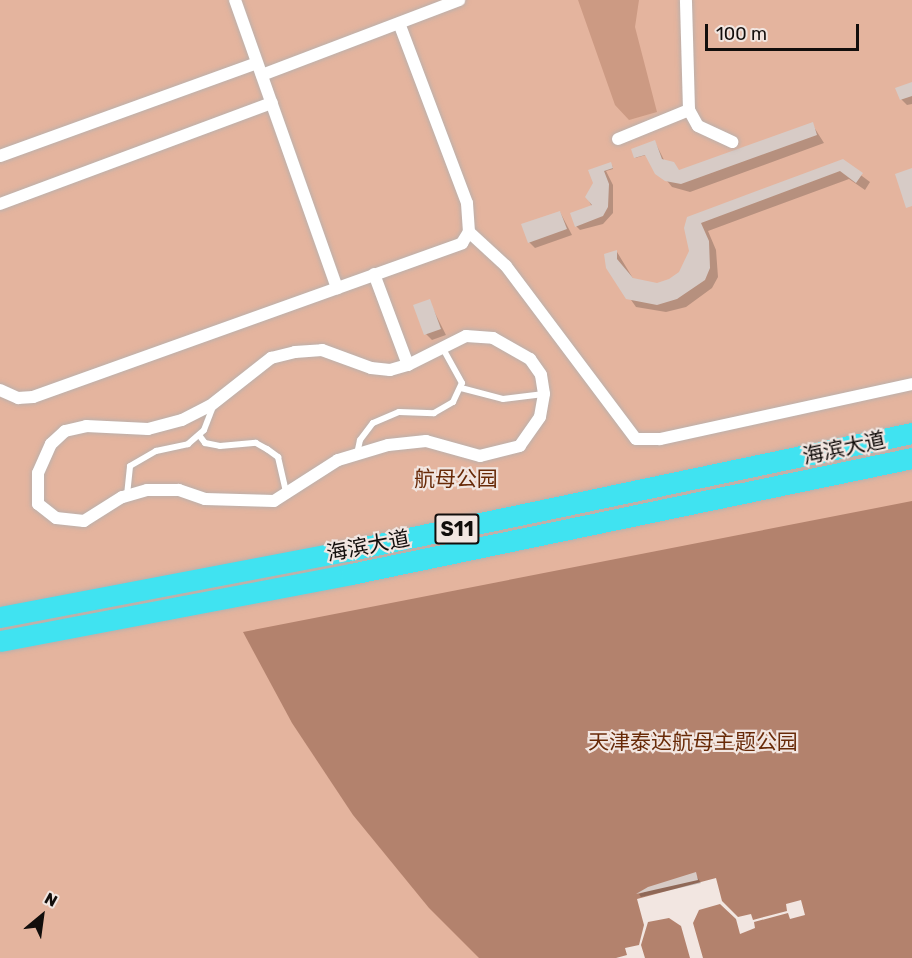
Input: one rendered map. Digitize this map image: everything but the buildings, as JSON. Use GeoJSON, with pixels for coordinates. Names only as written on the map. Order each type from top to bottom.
{"type":"FeatureCollection","features":[{"type":"Feature","properties":{"kind":"highway","name":"海滨大道"},"geometry":{"type":"LineString","coordinates":[[0,617],[358,549],[912,433]]}},
{"type":"Feature","properties":{"kind":"highway","name":"海滨大道"},"geometry":{"type":"LineString","coordinates":[[0,641],[396,565],[912,458]]}},
{"type":"Feature","properties":{"kind":"street"},"geometry":{"type":"LineString","coordinates":[[235,0],[337,288]]}},
{"type":"Feature","properties":{"kind":"street"},"geometry":{"type":"LineString","coordinates":[[0,156],[399,23],[459,0]]}},
{"type":"Feature","properties":{"kind":"street"},"geometry":{"type":"LineString","coordinates":[[686,0],[689,111],[698,126],[732,142]]}},
{"type":"Feature","properties":{"kind":"street"},"geometry":{"type":"LineString","coordinates":[[0,390],[18,398],[33,398],[462,243],[469,232],[467,203],[399,23]]}},
{"type":"Feature","properties":{"kind":"street"},"geometry":{"type":"LineString","coordinates":[[0,204],[272,103]]}},
{"type":"Feature","properties":{"kind":"street"},"geometry":{"type":"LineString","coordinates":[[618,139],[689,111]]}},
{"type":"Feature","properties":{"kind":"street"},"geometry":{"type":"LineString","coordinates":[[469,232],[506,266],[636,439],[660,439],[912,384]]}},
{"type":"Feature","properties":{"kind":"street"},"geometry":{"type":"LineString","coordinates":[[374,274],[408,365]]}},
{"type":"Feature","properties":{"kind":"street"},"geometry":{"type":"LineString","coordinates":[[466,336],[493,338],[530,359],[541,375],[544,394],[532,431],[520,446],[507,453],[480,456],[426,441],[388,445],[338,460],[274,501],[250,503],[205,499],[179,490],[147,490],[127,496],[84,521],[56,518],[38,504],[38,473],[51,444],[65,432],[86,426],[148,429],[182,420],[213,403],[271,358],[295,352],[322,350],[371,368],[408,365],[466,336]]}},
{"type":"Feature","properties":{"kind":"lane"},"geometry":{"type":"LineString","coordinates":[[357,454],[360,440],[373,423],[399,412],[434,413],[453,402],[461,388],[458,372],[443,349]]}},
{"type":"Feature","properties":{"kind":"lane"},"geometry":{"type":"LineString","coordinates":[[461,388],[503,399],[544,394]]}},
{"type":"Feature","properties":{"kind":"lane"},"geometry":{"type":"LineString","coordinates":[[127,496],[127,475],[140,457],[188,444],[199,435],[210,417],[213,403]]}},
{"type":"Feature","properties":{"kind":"lane"},"geometry":{"type":"LineString","coordinates":[[199,435],[206,443],[220,446],[256,443],[267,449],[278,457],[286,493]]}},
{"type":"Feature","properties":{"kind":"green space","name":"航母公园"},"geometry":{"type":"Polygon","coordinates":[[[0,0],[912,0],[912,958],[0,958],[0,0]]]}},
{"type":"Feature","properties":{"kind":"shaded area"},"geometry":{"type":"Polygon","coordinates":[[[578,0],[639,0],[635,27],[657,112],[629,120],[615,105],[578,0]]]}},
{"type":"Feature","properties":{"kind":"shaded area","name":"天津泰达航母主题公园"},"geometry":{"type":"Polygon","coordinates":[[[912,501],[912,958],[479,958],[429,908],[353,815],[292,723],[243,632],[912,501]]]}},
{"type":"Feature","properties":{"kind":"pier"},"geometry":{"type":"Polygon","coordinates":[[[716,878],[722,901],[738,917],[751,914],[753,920],[787,911],[786,904],[801,900],[805,915],[790,919],[788,913],[754,922],[755,928],[740,934],[736,919],[720,904],[699,910],[693,923],[703,958],[690,958],[681,926],[669,918],[648,922],[641,945],[645,958],[616,958],[627,955],[625,948],[639,945],[644,925],[637,899],[716,878]]]}}]}
